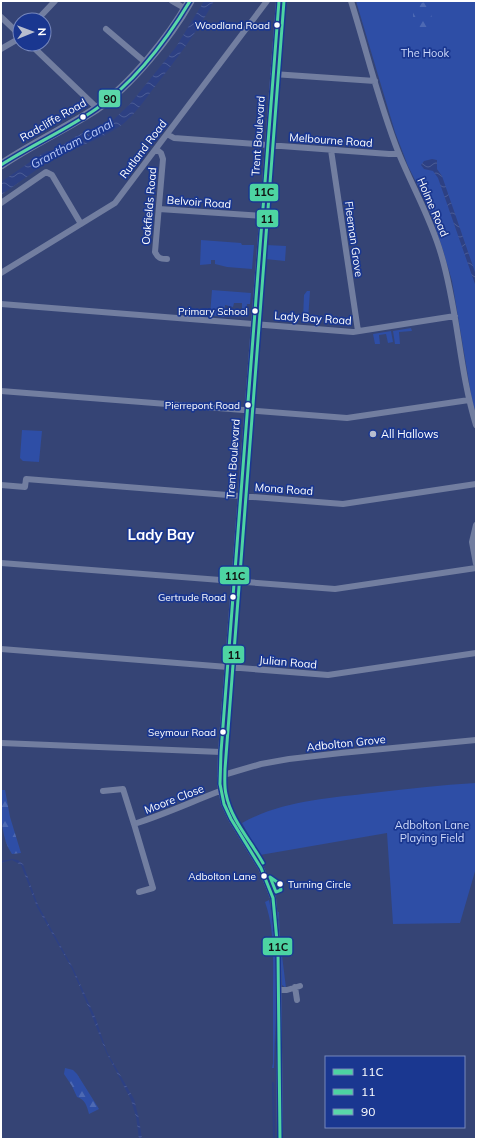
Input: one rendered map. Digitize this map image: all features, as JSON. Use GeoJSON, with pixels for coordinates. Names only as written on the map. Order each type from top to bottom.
{"type":"FeatureCollection","features":[{"type":"Feature","properties":{"kind":"highway","name":"Radcliffe Road"},"geometry":{"type":"LineString","coordinates":[[1,164],[97,108],[118,91],[146,62],[169,34],[188,5]]}},
{"type":"Feature","properties":{"kind":"street"},"geometry":{"type":"LineString","coordinates":[[45,12],[55,1]]}},
{"type":"Feature","properties":{"kind":"street"},"geometry":{"type":"LineString","coordinates":[[172,1],[188,5]]}},
{"type":"Feature","properties":{"kind":"street","name":"Rutland Road"},"geometry":{"type":"LineString","coordinates":[[1,272],[115,203],[267,1]]}},
{"type":"Feature","properties":{"kind":"street","name":"Trent Boulevard"},"geometry":{"type":"LineString","coordinates":[[220,776],[227,667],[279,1]]}},
{"type":"Feature","properties":{"kind":"street","name":"Holme Road"},"geometry":{"type":"LineString","coordinates":[[351,1],[399,154],[436,236],[456,316],[469,400],[476,426]]}},
{"type":"Feature","properties":{"kind":"street"},"geometry":{"type":"LineString","coordinates":[[1,17],[12,27]]}},
{"type":"Feature","properties":{"kind":"street"},"geometry":{"type":"LineString","coordinates":[[106,29],[146,62]]}},
{"type":"Feature","properties":{"kind":"street"},"geometry":{"type":"LineString","coordinates":[[1,49],[12,43]]}},
{"type":"Feature","properties":{"kind":"street"},"geometry":{"type":"LineString","coordinates":[[38,52],[97,108]]}},
{"type":"Feature","properties":{"kind":"street"},"geometry":{"type":"LineString","coordinates":[[273,74],[375,81]]}},
{"type":"Feature","properties":{"kind":"street","name":"Melbourne Road"},"geometry":{"type":"LineString","coordinates":[[167,134],[174,138],[399,154]]}},
{"type":"Feature","properties":{"kind":"street","name":"Oakfields Road"},"geometry":{"type":"LineString","coordinates":[[156,148],[161,153],[163,159],[156,252],[160,259],[167,260]]}},
{"type":"Feature","properties":{"kind":"street","name":"Fleeman Grove"},"geometry":{"type":"LineString","coordinates":[[331,150],[358,331]]}},
{"type":"Feature","properties":{"kind":"street"},"geometry":{"type":"LineString","coordinates":[[1,203],[46,172],[52,175],[81,224]]}},
{"type":"Feature","properties":{"kind":"street","name":"Belvoir Road"},"geometry":{"type":"LineString","coordinates":[[159,209],[262,216]]}},
{"type":"Feature","properties":{"kind":"street","name":"Lady Bay Road"},"geometry":{"type":"LineString","coordinates":[[1,304],[346,331],[358,331],[456,316]]}},
{"type":"Feature","properties":{"kind":"street"},"geometry":{"type":"LineString","coordinates":[[1,391],[347,418],[469,400]]}},
{"type":"Feature","properties":{"kind":"street","name":"Mona Road"},"geometry":{"type":"LineString","coordinates":[[1,485],[25,487],[26,479],[343,504],[476,484]]}},
{"type":"Feature","properties":{"kind":"street"},"geometry":{"type":"LineString","coordinates":[[476,525],[472,542],[476,564]]}},
{"type":"Feature","properties":{"kind":"street"},"geometry":{"type":"LineString","coordinates":[[1,563],[335,589],[476,568]]}},
{"type":"Feature","properties":{"kind":"street","name":"Julian Road"},"geometry":{"type":"LineString","coordinates":[[1,649],[328,675],[476,653]]}},
{"type":"Feature","properties":{"kind":"street","name":"Adbolton Grove"},"geometry":{"type":"LineString","coordinates":[[220,776],[261,764],[289,759],[341,752],[476,740]]}},
{"type":"Feature","properties":{"kind":"street"},"geometry":{"type":"LineString","coordinates":[[1,743],[221,752]]}},
{"type":"Feature","properties":{"kind":"street"},"geometry":{"type":"LineString","coordinates":[[220,776],[220,791],[224,804],[231,819],[261,868],[272,895],[276,923],[279,990],[280,1139]]}},
{"type":"Feature","properties":{"kind":"street","name":"Moore Close"},"geometry":{"type":"LineString","coordinates":[[103,791],[123,789],[153,888],[140,892]]}},
{"type":"Feature","properties":{"kind":"street","name":"Moore Close"},"geometry":{"type":"LineString","coordinates":[[134,824],[162,815],[220,791]]}},
{"type":"Feature","properties":{"kind":"street"},"geometry":{"type":"LineString","coordinates":[[279,990],[287,990],[297,987],[296,1000]]}},
{"type":"Feature","properties":{"kind":"green space","name":"The Hook"},"geometry":{"type":"Polygon","coordinates":[[[356,1],[476,1],[476,414],[472,400],[452,281],[443,250],[429,208],[408,166],[395,132],[356,1]]]}},
{"type":"Feature","properties":{"kind":"green space"},"geometry":{"type":"Polygon","coordinates":[[[426,2],[428,5],[427,10],[431,12],[432,20],[428,36],[416,32],[413,18],[414,9],[416,6],[420,3],[426,2]]]}},
{"type":"Feature","properties":{"kind":"green space"},"geometry":{"type":"Polygon","coordinates":[[[201,240],[254,245],[252,269],[227,267],[215,264],[215,260],[211,260],[211,264],[200,265],[201,240]]]}},
{"type":"Feature","properties":{"kind":"green space"},"geometry":{"type":"Polygon","coordinates":[[[266,245],[286,246],[285,261],[265,259],[266,245]]]}},
{"type":"Feature","properties":{"kind":"green space"},"geometry":{"type":"Polygon","coordinates":[[[212,290],[251,293],[250,304],[247,304],[246,313],[242,313],[242,303],[234,303],[233,307],[225,305],[224,317],[210,315],[212,290]]]}},
{"type":"Feature","properties":{"kind":"green space"},"geometry":{"type":"Polygon","coordinates":[[[307,291],[310,291],[308,320],[303,319],[304,295],[307,291]]]}},
{"type":"Feature","properties":{"kind":"green space"},"geometry":{"type":"Polygon","coordinates":[[[411,328],[412,331],[399,332],[400,344],[395,344],[393,331],[411,328]]]}},
{"type":"Feature","properties":{"kind":"green space"},"geometry":{"type":"Polygon","coordinates":[[[391,331],[393,342],[388,343],[386,334],[379,335],[380,344],[375,344],[373,334],[391,331]]]}},
{"type":"Feature","properties":{"kind":"green space"},"geometry":{"type":"Polygon","coordinates":[[[22,430],[42,431],[39,462],[23,461],[20,458],[22,430]]]}},
{"type":"Feature","properties":{"kind":"green space","name":"Adbolton Lane Playing Field"},"geometry":{"type":"Polygon","coordinates":[[[476,783],[476,868],[460,923],[393,924],[387,833],[260,855],[242,823],[273,810],[306,802],[339,797],[476,783]]]}},
{"type":"Feature","properties":{"kind":"green space"},"geometry":{"type":"Polygon","coordinates":[[[1,790],[5,790],[10,817],[21,853],[12,854],[5,840],[2,823],[1,790]]]}},
{"type":"Feature","properties":{"kind":"green space"},"geometry":{"type":"Polygon","coordinates":[[[270,875],[283,884],[281,891],[276,892],[270,875]]]}},
{"type":"Feature","properties":{"kind":"green space"},"geometry":{"type":"Polygon","coordinates":[[[269,900],[273,926],[276,967],[274,1068],[272,1068],[273,946],[265,902],[269,900]]]}},
{"type":"Feature","properties":{"kind":"green space"},"geometry":{"type":"Polygon","coordinates":[[[278,912],[279,912],[280,939],[286,988],[282,985],[278,912]]]}},
{"type":"Feature","properties":{"kind":"green space"},"geometry":{"type":"Polygon","coordinates":[[[65,1068],[73,1070],[77,1074],[99,1109],[89,1114],[85,1103],[82,1099],[77,1097],[64,1074],[65,1068]]]}},
{"type":"Feature","properties":{"kind":"water","name":"Grantham Canal"},"geometry":{"type":"Polygon","coordinates":[[[204,1],[214,1],[185,46],[143,103],[123,124],[97,139],[69,152],[64,151],[1,195],[1,182],[43,153],[60,148],[63,144],[78,135],[111,122],[130,104],[176,47],[204,1]]]}},
{"type":"Feature","properties":{"kind":"water"},"geometry":{"type":"Polygon","coordinates":[[[432,159],[437,160],[437,169],[442,176],[476,275],[476,287],[438,178],[433,171],[424,169],[421,165],[424,161],[432,159]]]}},
{"type":"Feature","properties":{"kind":"water"},"geometry":{"type":"Polygon","coordinates":[[[12,859],[18,860],[23,864],[38,905],[73,968],[96,1019],[107,1052],[134,1099],[142,1139],[139,1139],[136,1117],[131,1100],[106,1052],[72,969],[37,907],[21,865],[12,860],[1,863],[1,861],[12,859]]]}},
{"type":"Feature","properties":{"kind":"waterway"},"geometry":{"type":"LineString","coordinates":[[273,1083],[274,1139]]}},
{"type":"Feature","properties":{"kind":"transit line","name":"90"},"geometry":{"type":"LineString","coordinates":[[1,165],[73,124],[96,109],[124,86],[137,74],[160,46],[190,1]]}},
{"type":"Feature","properties":{"kind":"transit line","name":"11C"},"geometry":{"type":"LineString","coordinates":[[279,1],[221,752],[220,784],[224,804],[231,819],[261,868],[273,898],[278,952],[280,1139]]}},
{"type":"Feature","properties":{"kind":"transit line","name":"11"},"geometry":{"type":"LineString","coordinates":[[263,863],[232,813],[225,791],[225,769],[284,1]]}},
{"type":"Feature","properties":{"kind":"transit line","name":"11"},"geometry":{"type":"LineString","coordinates":[[270,877],[280,884],[281,890],[276,892],[270,877]]}},
{"type":"Feature","properties":{"kind":"place","name":"Woodland Road"},"geometry":{"type":"Point","coordinates":[277,25]}},
{"type":"Feature","properties":{"kind":"place","name":"Primary School"},"geometry":{"type":"Point","coordinates":[255,311]}},
{"type":"Feature","properties":{"kind":"place","name":"Pierrepont Road"},"geometry":{"type":"Point","coordinates":[248,405]}},
{"type":"Feature","properties":{"kind":"place","name":"All Hallows"},"geometry":{"type":"Point","coordinates":[373,434]}},
{"type":"Feature","properties":{"kind":"place","name":"Gertrude Road"},"geometry":{"type":"Point","coordinates":[233,597]}},
{"type":"Feature","properties":{"kind":"place","name":"Seymour Road"},"geometry":{"type":"Point","coordinates":[223,732]}},
{"type":"Feature","properties":{"kind":"place","name":"Adbolton Lane"},"geometry":{"type":"Point","coordinates":[264,876]}},
{"type":"Feature","properties":{"kind":"place","name":"Turning Circle"},"geometry":{"type":"Point","coordinates":[280,884]}},
{"type":"Feature","properties":{"kind":"district","name":"Lady Bay"},"geometry":{"type":"Point","coordinates":[161,535]}}]}
